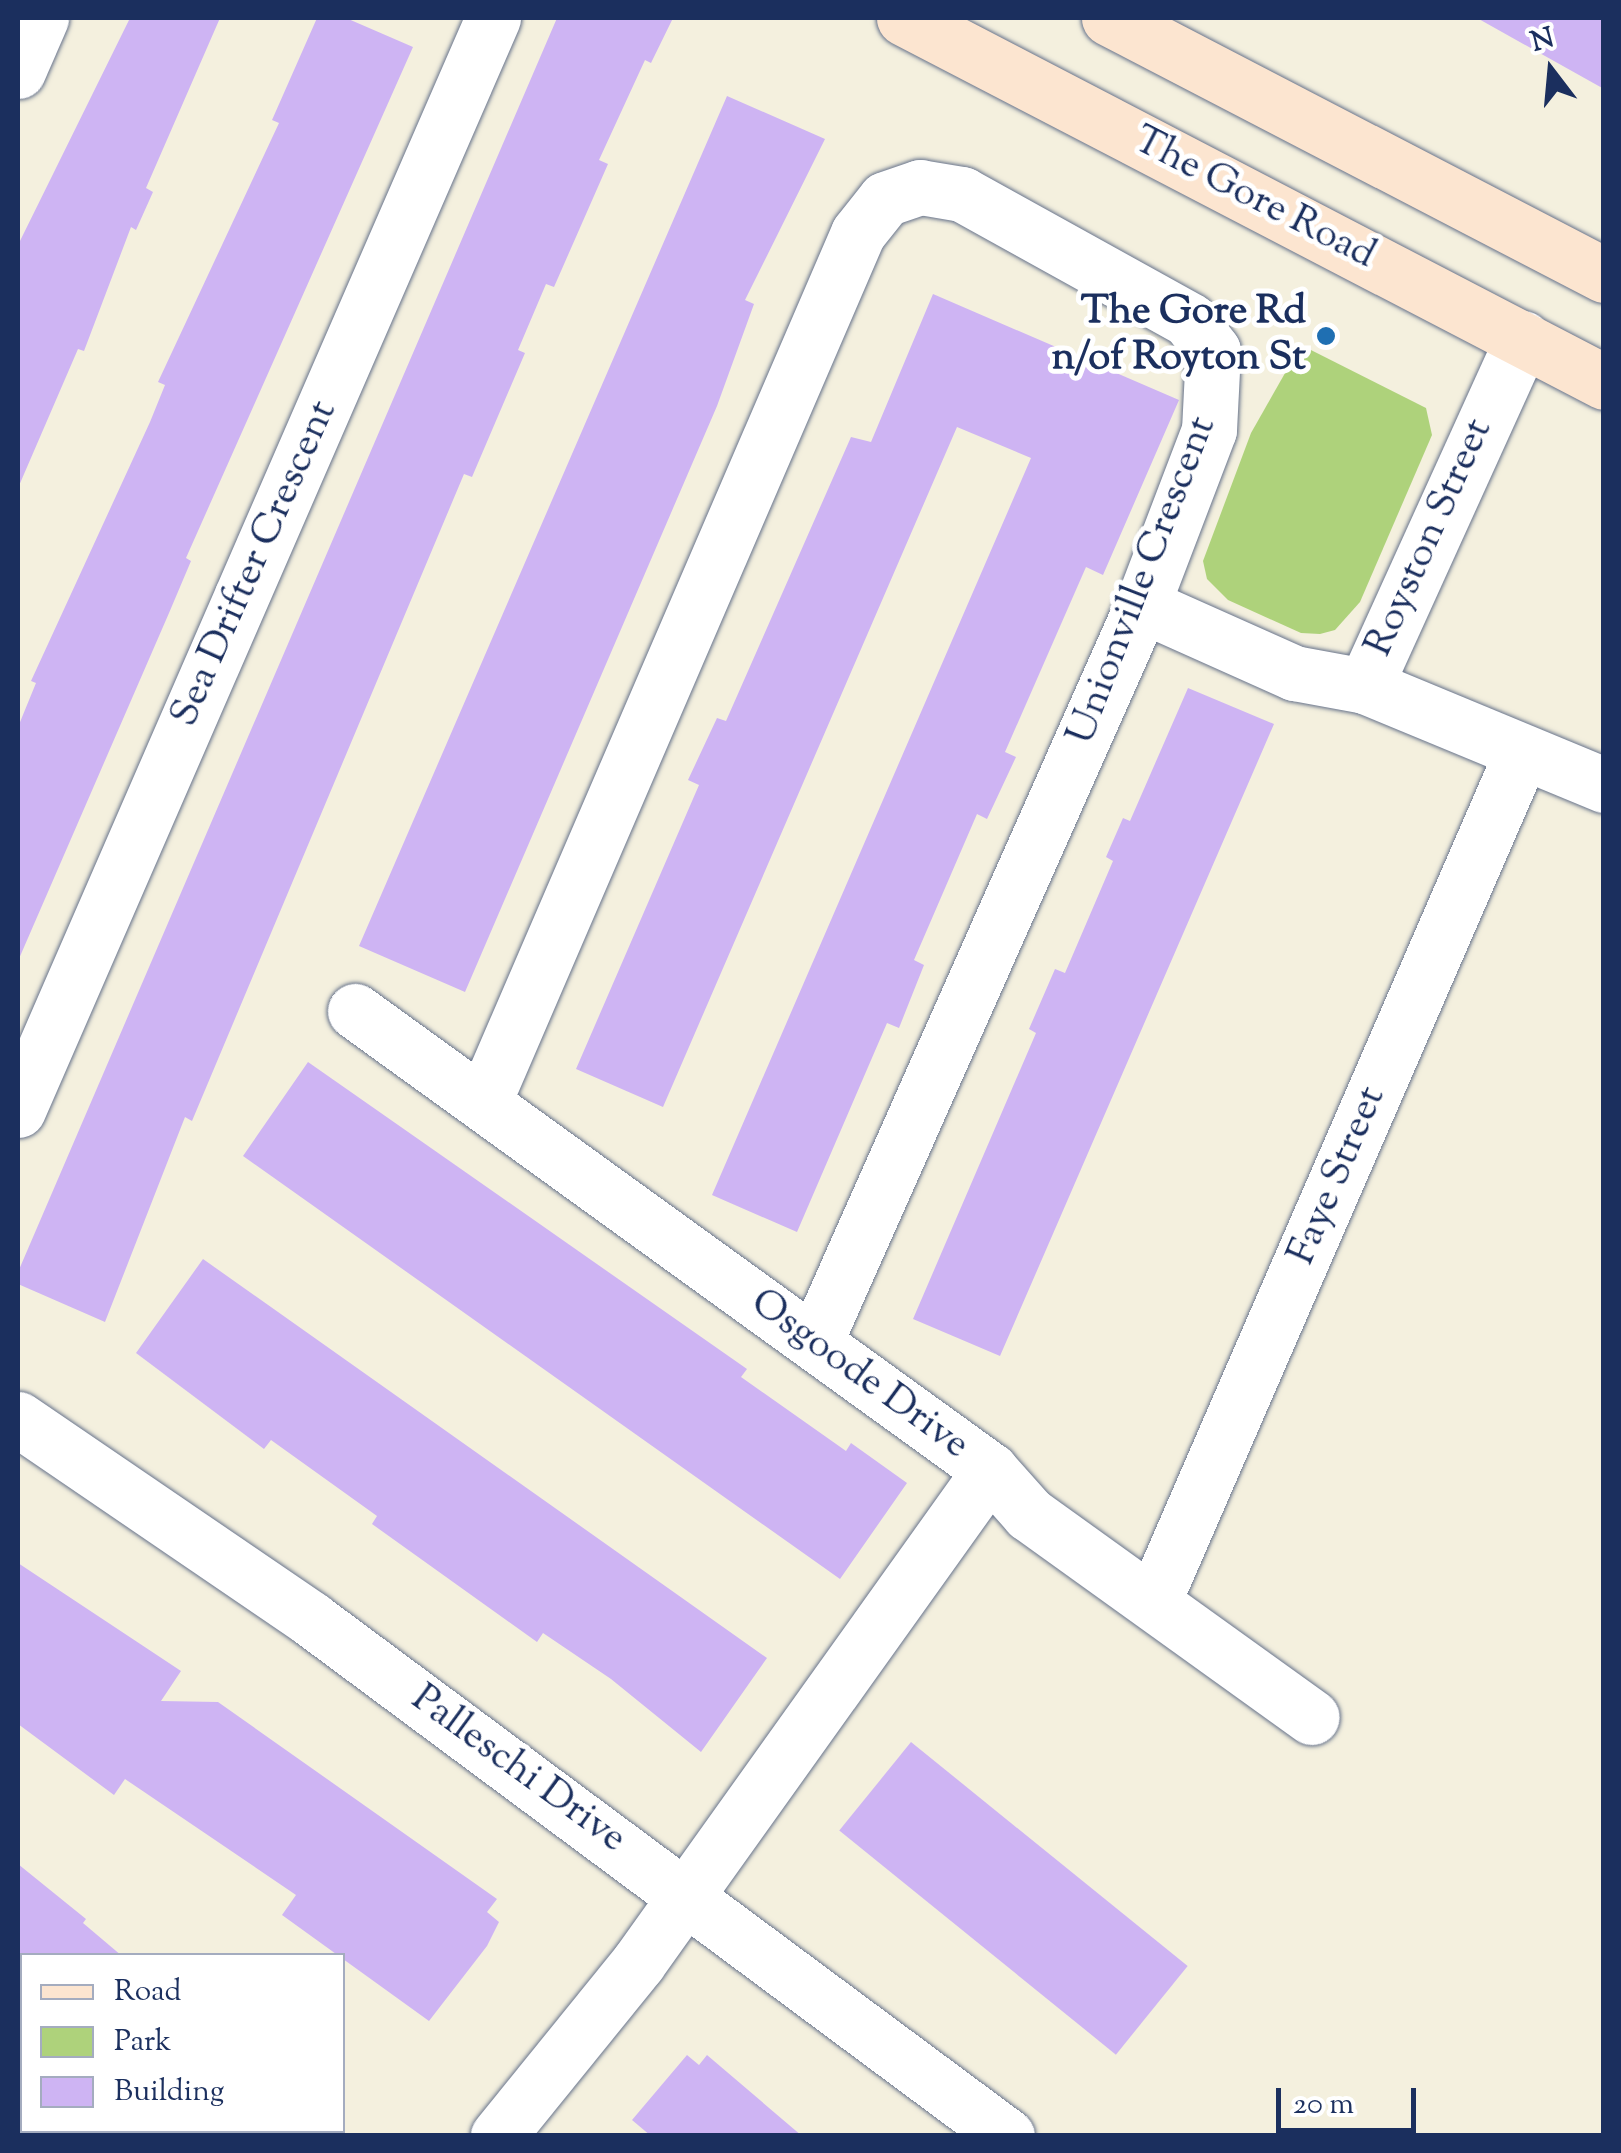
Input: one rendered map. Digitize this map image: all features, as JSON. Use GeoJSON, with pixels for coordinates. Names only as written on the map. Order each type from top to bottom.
{"type":"FeatureCollection","features":[{"type":"Feature","properties":{"kind":"main road","name":"The Gore Road"},"geometry":{"type":"LineString","coordinates":[[904,18],[1604,382]]}},
{"type":"Feature","properties":{"kind":"main road"},"geometry":{"type":"LineString","coordinates":[[1109,18],[1604,275]]}},
{"type":"Feature","properties":{"kind":"street"},"geometry":{"type":"LineString","coordinates":[[18,71],[41,18]]}},
{"type":"Feature","properties":{"kind":"street","name":"Sea Drifter Crescent"},"geometry":{"type":"LineString","coordinates":[[18,1110],[493,18]]}},
{"type":"Feature","properties":{"kind":"street","name":"Unionville Crescent"},"geometry":{"type":"LineString","coordinates":[[484,1101],[858,232],[886,200],[920,187],[962,194],[1189,320],[1212,351],[1209,430],[1142,605],[815,1342]]}},
{"type":"Feature","properties":{"kind":"street","name":"Royston Street"},"geometry":{"type":"LineString","coordinates":[[1142,605],[1294,673],[1365,686],[1523,338]]}},
{"type":"Feature","properties":{"kind":"street"},"geometry":{"type":"LineString","coordinates":[[1365,686],[1604,785]]}},
{"type":"Feature","properties":{"kind":"street","name":"Faye Street"},"geometry":{"type":"LineString","coordinates":[[1154,1600],[1522,752]]}},
{"type":"Feature","properties":{"kind":"street","name":"Osgoode Drive"},"geometry":{"type":"LineString","coordinates":[[355,1010],[990,1470],[688,1893],[498,2136]]}},
{"type":"Feature","properties":{"kind":"street","name":"Palleschi Drive"},"geometry":{"type":"LineString","coordinates":[[18,1419],[311,1618],[688,1893],[1008,2136]]}},
{"type":"Feature","properties":{"kind":"street"},"geometry":{"type":"LineString","coordinates":[[990,1470],[1030,1514],[1312,1717]]}},
{"type":"Feature","properties":{"kind":"green space"},"geometry":{"type":"Polygon","coordinates":[[[1301,345],[1426,408],[1432,435],[1360,602],[1335,630],[1320,634],[1301,633],[1228,600],[1207,579],[1203,561],[1251,433],[1301,345]]]}},
{"type":"Feature","properties":{"kind":"building"},"geometry":{"type":"Polygon","coordinates":[[[130,18],[220,18],[146,188],[153,192],[136,230],[131,227],[84,351],[78,349],[18,488],[18,245],[130,18]]]}},
{"type":"Feature","properties":{"kind":"building"},"geometry":{"type":"Polygon","coordinates":[[[317,18],[346,18],[413,47],[186,558],[191,561],[18,961],[18,727],[36,683],[31,681],[150,422],[165,385],[158,382],[279,123],[272,120],[317,18]]]}},
{"type":"Feature","properties":{"kind":"building"},"geometry":{"type":"Polygon","coordinates":[[[557,18],[673,18],[651,63],[645,60],[599,160],[608,164],[554,287],[546,284],[518,350],[525,353],[472,477],[464,474],[192,1121],[185,1117],[105,1322],[18,1284],[18,1272],[557,18]]]}},
{"type":"Feature","properties":{"kind":"building"},"geometry":{"type":"Polygon","coordinates":[[[1477,18],[1604,18],[1604,89],[1477,18]]]}},
{"type":"Feature","properties":{"kind":"building"},"geometry":{"type":"Polygon","coordinates":[[[727,96],[825,139],[745,300],[754,304],[717,406],[465,992],[359,946],[727,96]]]}},
{"type":"Feature","properties":{"kind":"building"},"geometry":{"type":"Polygon","coordinates":[[[933,294],[1179,400],[1103,575],[1086,567],[1005,752],[1016,757],[987,819],[977,814],[914,960],[924,965],[899,1028],[887,1023],[797,1232],[712,1195],[1031,458],[957,427],[663,1107],[576,1069],[699,785],[688,780],[717,718],[726,721],[851,437],[871,442],[933,294]]]}},
{"type":"Feature","properties":{"kind":"building"},"geometry":{"type":"Polygon","coordinates":[[[1188,688],[1274,724],[1000,1356],[913,1319],[1036,1033],[1029,1029],[1055,969],[1065,973],[1113,861],[1106,857],[1123,818],[1130,821],[1188,688]]]}},
{"type":"Feature","properties":{"kind":"building"},"geometry":{"type":"Polygon","coordinates":[[[308,1062],[747,1369],[741,1377],[846,1451],[851,1443],[907,1483],[840,1579],[243,1156],[308,1062]]]}},
{"type":"Feature","properties":{"kind":"building"},"geometry":{"type":"Polygon","coordinates":[[[203,1259],[767,1658],[701,1752],[611,1679],[543,1633],[537,1642],[372,1524],[377,1516],[271,1440],[264,1449],[136,1353],[203,1259]]]}},
{"type":"Feature","properties":{"kind":"building"},"geometry":{"type":"Polygon","coordinates":[[[18,1563],[181,1671],[161,1701],[218,1702],[497,1899],[487,1912],[499,1922],[487,1946],[429,2021],[345,1960],[345,1953],[335,1953],[282,1915],[296,1895],[125,1779],[114,1795],[18,1724],[18,1563]]]}},
{"type":"Feature","properties":{"kind":"building"},"geometry":{"type":"Polygon","coordinates":[[[911,1742],[1188,1966],[1116,2055],[839,1831],[911,1742]]]}},
{"type":"Feature","properties":{"kind":"building"},"geometry":{"type":"Polygon","coordinates":[[[18,1864],[86,1919],[83,1923],[118,1953],[20,1953],[18,1956],[18,1864]]]}},
{"type":"Feature","properties":{"kind":"building"},"geometry":{"type":"Polygon","coordinates":[[[687,2055],[699,2065],[707,2055],[802,2136],[651,2136],[632,2120],[687,2055]]]}},
{"type":"Feature","properties":{"kind":"place","name":"The Gore Rd n/of Royton St"},"geometry":{"type":"Point","coordinates":[1326,336]}}]}
